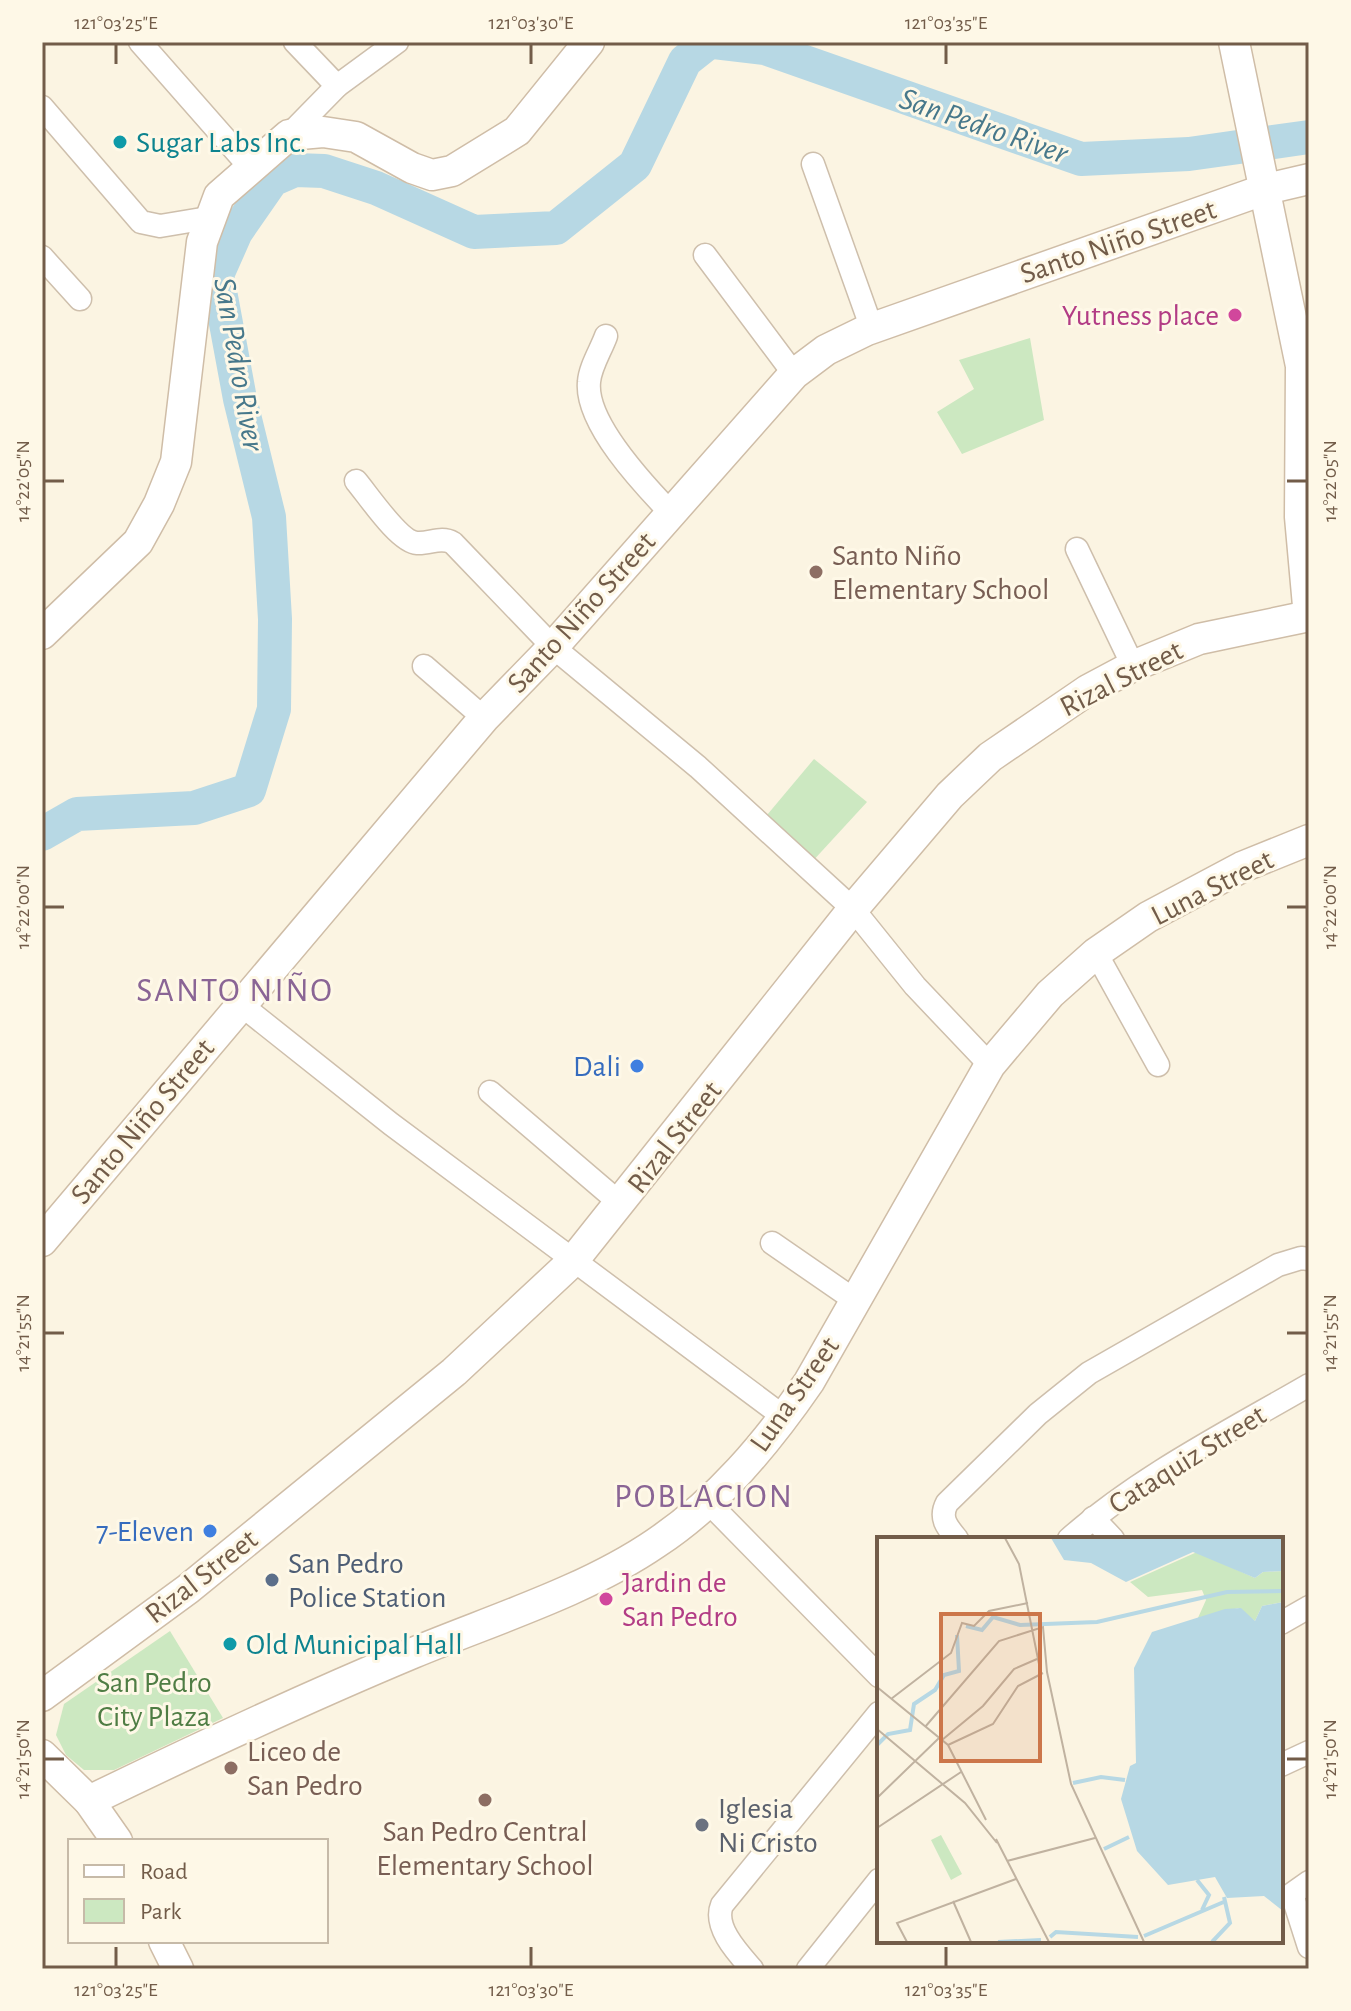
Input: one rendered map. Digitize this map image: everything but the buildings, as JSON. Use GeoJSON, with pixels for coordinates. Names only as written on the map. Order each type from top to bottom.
{"type":"FeatureCollection","features":[{"type":"Feature","properties":{"kind":"street"},"geometry":{"type":"LineString","coordinates":[[140,42],[249,166]]}},
{"type":"Feature","properties":{"kind":"street"},"geometry":{"type":"LineString","coordinates":[[295,42],[337,86]]}},
{"type":"Feature","properties":{"kind":"street"},"geometry":{"type":"LineString","coordinates":[[42,634],[138,542],[176,462],[202,242],[208,218],[219,196],[249,166],[289,135],[337,86],[397,42]]}},
{"type":"Feature","properties":{"kind":"street"},"geometry":{"type":"LineString","coordinates":[[289,135],[323,132],[356,137],[412,168],[432,175],[452,171],[517,131],[589,42]]}},
{"type":"Feature","properties":{"kind":"street"},"geometry":{"type":"LineString","coordinates":[[1234,42],[1301,366],[1300,517],[1309,616]]}},
{"type":"Feature","properties":{"kind":"street"},"geometry":{"type":"LineString","coordinates":[[42,107],[141,222],[160,226],[208,218]]}},
{"type":"Feature","properties":{"kind":"street"},"geometry":{"type":"LineString","coordinates":[[813,164],[872,329]]}},
{"type":"Feature","properties":{"kind":"street","name":"Santo Niño Street"},"geometry":{"type":"LineString","coordinates":[[42,1241],[484,718],[553,647],[794,374],[826,350],[872,329],[1264,178],[1309,179]]}},
{"type":"Feature","properties":{"kind":"street"},"geometry":{"type":"LineString","coordinates":[[705,255],[794,374]]}},
{"type":"Feature","properties":{"kind":"street"},"geometry":{"type":"LineString","coordinates":[[42,257],[80,299]]}},
{"type":"Feature","properties":{"kind":"street"},"geometry":{"type":"LineString","coordinates":[[606,336],[589,380],[591,398],[615,447],[639,480],[670,512]]}},
{"type":"Feature","properties":{"kind":"street"},"geometry":{"type":"LineString","coordinates":[[356,481],[403,537],[419,544],[446,539],[453,543],[553,647],[698,767],[853,909],[915,986],[990,1065]]}},
{"type":"Feature","properties":{"kind":"street"},"geometry":{"type":"LineString","coordinates":[[1077,549],[1133,666]]}},
{"type":"Feature","properties":{"kind":"street","name":"Rizal Street"},"geometry":{"type":"LineString","coordinates":[[42,1696],[188,1589],[430,1392],[573,1261],[853,909],[950,795],[990,757],[1088,690],[1133,666],[1199,639],[1309,616]]}},
{"type":"Feature","properties":{"kind":"street"},"geometry":{"type":"LineString","coordinates":[[424,666],[484,718]]}},
{"type":"Feature","properties":{"kind":"street","name":"Luna Street"},"geometry":{"type":"LineString","coordinates":[[89,1801],[280,1709],[591,1579],[655,1545],[709,1503],[784,1417],[856,1301],[990,1065],[1050,994],[1096,953],[1148,917],[1242,867],[1309,840]]}},
{"type":"Feature","properties":{"kind":"street"},"geometry":{"type":"LineString","coordinates":[[1096,953],[1158,1065]]}},
{"type":"Feature","properties":{"kind":"street"},"geometry":{"type":"LineString","coordinates":[[240,1004],[391,1124],[784,1417]]}},
{"type":"Feature","properties":{"kind":"street"},"geometry":{"type":"LineString","coordinates":[[490,1092],[621,1204]]}},
{"type":"Feature","properties":{"kind":"street"},"geometry":{"type":"LineString","coordinates":[[772,1243],[856,1301]]}},
{"type":"Feature","properties":{"kind":"street"},"geometry":{"type":"LineString","coordinates":[[956,1537],[944,1521],[942,1512],[947,1503],[1061,1395],[1089,1373],[1278,1265],[1301,1258],[1309,1259]]}},
{"type":"Feature","properties":{"kind":"street","name":"Cataquiz Street"},"geometry":{"type":"LineString","coordinates":[[1071,1537],[1093,1518],[1309,1385]]}},
{"type":"Feature","properties":{"kind":"street"},"geometry":{"type":"LineString","coordinates":[[709,1503],[877,1674]]}},
{"type":"Feature","properties":{"kind":"street"},"geometry":{"type":"LineString","coordinates":[[1093,1518],[1111,1537]]}},
{"type":"Feature","properties":{"kind":"street"},"geometry":{"type":"LineString","coordinates":[[1283,1622],[1309,1607]]}},
{"type":"Feature","properties":{"kind":"street"},"geometry":{"type":"LineString","coordinates":[[752,1969],[722,1930],[719,1913],[722,1905],[877,1715]]}},
{"type":"Feature","properties":{"kind":"street"},"geometry":{"type":"LineString","coordinates":[[1283,1764],[1309,1752]]}},
{"type":"Feature","properties":{"kind":"street"},"geometry":{"type":"LineString","coordinates":[[42,1755],[89,1801],[116,1839]]}},
{"type":"Feature","properties":{"kind":"street"},"geometry":{"type":"LineString","coordinates":[[1309,1882],[1292,1894],[1309,1947]]}},
{"type":"Feature","properties":{"kind":"street"},"geometry":{"type":"LineString","coordinates":[[808,1969],[877,1883]]}},
{"type":"Feature","properties":{"kind":"street"},"geometry":{"type":"LineString","coordinates":[[165,1943],[178,1969]]}},
{"type":"Feature","properties":{"kind":"green space"},"geometry":{"type":"Polygon","coordinates":[[[1030,338],[1044,420],[962,454],[937,412],[974,389],[959,360],[1030,338]]]}},
{"type":"Feature","properties":{"kind":"green space"},"geometry":{"type":"Polygon","coordinates":[[[814,759],[867,802],[810,864],[762,821],[814,759]]]}},
{"type":"Feature","properties":{"kind":"green space","name":"San Pedro City Plaza"},"geometry":{"type":"Polygon","coordinates":[[[170,1631],[223,1718],[114,1770],[84,1770],[66,1755],[56,1735],[64,1704],[170,1631]]]}},
{"type":"Feature","properties":{"kind":"waterway","name":"San Pedro River"},"geometry":{"type":"LineString","coordinates":[[42,834],[77,814],[194,808],[249,790],[274,709],[275,619],[269,517],[240,399],[217,275],[236,232],[272,180],[295,170],[324,171],[376,188],[474,232],[556,228],[635,165],[685,61],[709,42]]}},
{"type":"Feature","properties":{"kind":"waterway","name":"San Pedro River"},"geometry":{"type":"LineString","coordinates":[[714,42],[765,48],[1081,159],[1189,154],[1309,137]]}},
{"type":"Feature","properties":{"kind":"place","name":"Sugar Labs Inc."},"geometry":{"type":"Point","coordinates":[120,142]}},
{"type":"Feature","properties":{"kind":"place","name":"Yutness place"},"geometry":{"type":"Point","coordinates":[1235,315]}},
{"type":"Feature","properties":{"kind":"place","name":"Santo Niño Elementary School"},"geometry":{"type":"Point","coordinates":[816,572]}},
{"type":"Feature","properties":{"kind":"place","name":"Dali"},"geometry":{"type":"Point","coordinates":[637,1066]}},
{"type":"Feature","properties":{"kind":"place","name":"7-Eleven"},"geometry":{"type":"Point","coordinates":[210,1531]}},
{"type":"Feature","properties":{"kind":"place","name":"San Pedro Police Station"},"geometry":{"type":"Point","coordinates":[272,1580]}},
{"type":"Feature","properties":{"kind":"place","name":"Jardin de San Pedro"},"geometry":{"type":"Point","coordinates":[606,1599]}},
{"type":"Feature","properties":{"kind":"place","name":"Old Municipal Hall"},"geometry":{"type":"Point","coordinates":[230,1644]}},
{"type":"Feature","properties":{"kind":"place","name":"Liceo de San Pedro"},"geometry":{"type":"Point","coordinates":[231,1768]}},
{"type":"Feature","properties":{"kind":"place","name":"San Pedro Central Elementary School"},"geometry":{"type":"Point","coordinates":[485,1800]}},
{"type":"Feature","properties":{"kind":"place","name":"Iglesia Ni Cristo"},"geometry":{"type":"Point","coordinates":[702,1825]}},
{"type":"Feature","properties":{"kind":"district","name":"SANTO NIÑO"},"geometry":{"type":"Point","coordinates":[235,989]}},
{"type":"Feature","properties":{"kind":"district","name":"POBLACION"},"geometry":{"type":"Point","coordinates":[704,1495]}}]}
